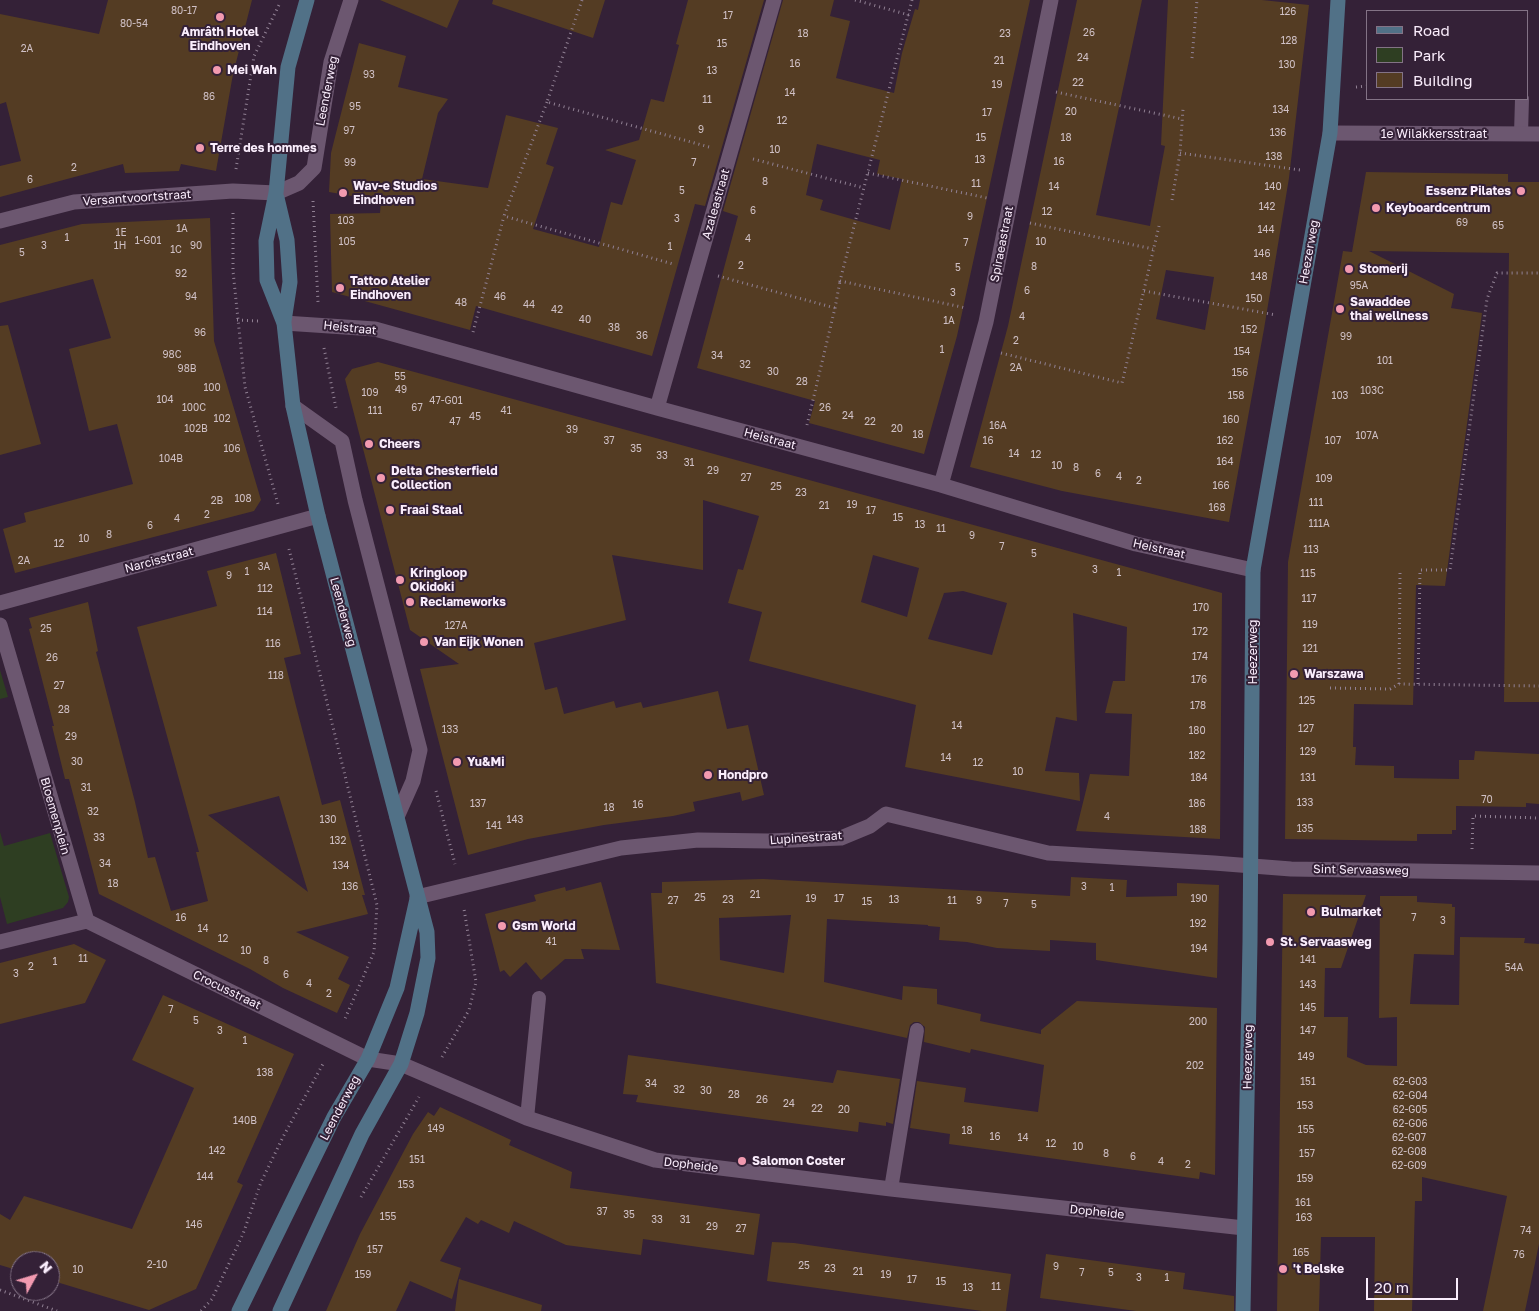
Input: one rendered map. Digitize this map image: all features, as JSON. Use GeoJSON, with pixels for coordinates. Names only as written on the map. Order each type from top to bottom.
{"type":"FeatureCollection","features":[{"type":"Feature","properties":{"kind":"main road","name":"Leenderweg"},"geometry":{"type":"LineString","coordinates":[[284,322],[267,280],[266,241],[276,193],[288,67],[307,0]]}},
{"type":"Feature","properties":{"kind":"main road","name":"Heezerweg"},"geometry":{"type":"LineString","coordinates":[[1243,1311],[1251,866],[1253,570],[1330,133],[1338,0]]}},
{"type":"Feature","properties":{"kind":"main road","name":"Leenderweg"},"geometry":{"type":"LineString","coordinates":[[276,193],[287,240],[290,282],[284,322],[293,406],[318,516],[427,932],[428,958],[417,1013],[401,1064],[362,1134],[280,1311]]}},
{"type":"Feature","properties":{"kind":"main road","name":"Leenderweg"},"geometry":{"type":"LineString","coordinates":[[239,1311],[334,1117],[368,1059],[397,988],[417,897]]}},
{"type":"Feature","properties":{"kind":"street","name":"Leenderweg"},"geometry":{"type":"LineString","coordinates":[[314,168],[331,62],[351,0]]}},
{"type":"Feature","properties":{"kind":"street","name":"Azaleastraat"},"geometry":{"type":"LineString","coordinates":[[658,408],[774,0]]}},
{"type":"Feature","properties":{"kind":"street","name":"Spiraeastraat"},"geometry":{"type":"LineString","coordinates":[[941,485],[988,313],[1051,0]]}},
{"type":"Feature","properties":{"kind":"street","name":"1e Wilakkersstraat"},"geometry":{"type":"LineString","coordinates":[[1330,133],[1539,134]]}},
{"type":"Feature","properties":{"kind":"street"},"geometry":{"type":"LineString","coordinates":[[276,193],[299,183],[314,168]]}},
{"type":"Feature","properties":{"kind":"street","name":"Versantvoortstraat"},"geometry":{"type":"LineString","coordinates":[[0,221],[74,202],[233,191],[276,193]]}},
{"type":"Feature","properties":{"kind":"street","name":"Heistraat"},"geometry":{"type":"LineString","coordinates":[[284,322],[375,329],[941,485],[1136,544],[1253,570]]}},
{"type":"Feature","properties":{"kind":"street"},"geometry":{"type":"LineString","coordinates":[[293,406],[342,441],[355,500],[420,750],[413,781],[397,817]]}},
{"type":"Feature","properties":{"kind":"street","name":"Narcisstraat"},"geometry":{"type":"LineString","coordinates":[[0,603],[318,516]]}},
{"type":"Feature","properties":{"kind":"street","name":"Bloemenplein"},"geometry":{"type":"LineString","coordinates":[[0,625],[87,921]]}},
{"type":"Feature","properties":{"kind":"street","name":"Lupinestraat"},"geometry":{"type":"LineString","coordinates":[[417,897],[621,848],[698,840],[769,841],[841,838],[870,826],[886,814],[1048,854],[1251,866]]}},
{"type":"Feature","properties":{"kind":"street","name":"Sint Servaasweg"},"geometry":{"type":"LineString","coordinates":[[1251,866],[1291,869],[1539,873]]}},
{"type":"Feature","properties":{"kind":"street"},"geometry":{"type":"LineString","coordinates":[[0,942],[87,921]]}},
{"type":"Feature","properties":{"kind":"street","name":"Crocusstraat"},"geometry":{"type":"LineString","coordinates":[[87,921],[334,1044],[368,1059]]}},
{"type":"Feature","properties":{"kind":"street","name":"Dopheide"},"geometry":{"type":"LineString","coordinates":[[368,1059],[401,1064],[527,1118],[655,1160],[891,1189],[1244,1228]]}},
{"type":"Feature","properties":{"kind":"lane"},"geometry":{"type":"LineString","coordinates":[[1521,134],[1522,100]]}},
{"type":"Feature","properties":{"kind":"lane"},"geometry":{"type":"LineString","coordinates":[[527,1118],[539,998]]}},
{"type":"Feature","properties":{"kind":"lane"},"geometry":{"type":"LineString","coordinates":[[891,1189],[917,1030]]}},
{"type":"Feature","properties":{"kind":"path"},"geometry":{"type":"LineString","coordinates":[[466,355],[504,216],[547,102],[582,0]]}},
{"type":"Feature","properties":{"kind":"path"},"geometry":{"type":"LineString","coordinates":[[855,0],[909,15]]}},
{"type":"Feature","properties":{"kind":"path"},"geometry":{"type":"LineString","coordinates":[[802,448],[836,308],[840,282],[912,0]]}},
{"type":"Feature","properties":{"kind":"path"},"geometry":{"type":"LineString","coordinates":[[1192,58],[1197,0]]}},
{"type":"Feature","properties":{"kind":"path"},"geometry":{"type":"LineString","coordinates":[[1033,88],[1182,120]]}},
{"type":"Feature","properties":{"kind":"path"},"geometry":{"type":"LineString","coordinates":[[547,102],[864,188]]}},
{"type":"Feature","properties":{"kind":"path"},"geometry":{"type":"LineString","coordinates":[[1172,200],[1180,153],[1183,109]]}},
{"type":"Feature","properties":{"kind":"path"},"geometry":{"type":"LineString","coordinates":[[1180,153],[1323,173]]}},
{"type":"Feature","properties":{"kind":"path"},"geometry":{"type":"LineString","coordinates":[[314,168],[313,214],[320,324],[342,441]]}},
{"type":"Feature","properties":{"kind":"path"},"geometry":{"type":"LineString","coordinates":[[868,173],[1154,249]]}},
{"type":"Feature","properties":{"kind":"path"},"geometry":{"type":"LineString","coordinates":[[504,216],[836,308]]}},
{"type":"Feature","properties":{"kind":"path"},"geometry":{"type":"LineString","coordinates":[[979,347],[1122,383],[1159,226]]}},
{"type":"Feature","properties":{"kind":"path"},"geometry":{"type":"LineString","coordinates":[[1418,684],[1420,570],[1450,570],[1487,299],[1498,273],[1539,273]]}},
{"type":"Feature","properties":{"kind":"path"},"geometry":{"type":"LineString","coordinates":[[840,282],[988,313]]}},
{"type":"Feature","properties":{"kind":"path"},"geometry":{"type":"LineString","coordinates":[[1144,291],[1297,319]]}},
{"type":"Feature","properties":{"kind":"path"},"geometry":{"type":"LineString","coordinates":[[1399,684],[1400,573]]}},
{"type":"Feature","properties":{"kind":"path"},"geometry":{"type":"LineString","coordinates":[[1330,688],[1390,689],[1399,684],[1539,686]]}},
{"type":"Feature","properties":{"kind":"path"},"geometry":{"type":"LineString","coordinates":[[1471,871],[1473,816],[1539,818]]}},
{"type":"Feature","properties":{"kind":"path"},"geometry":{"type":"LineString","coordinates":[[201,1311],[212,1299],[243,1234],[261,1182],[283,1137],[334,1044]]}},
{"type":"Feature","properties":{"kind":"path"},"geometry":{"type":"LineString","coordinates":[[0,1290],[57,1311]]}},
{"type":"Feature","properties":{"kind":"green space"},"geometry":{"type":"Polygon","coordinates":[[[0,670],[8,697],[0,699],[0,670]]]}},
{"type":"Feature","properties":{"kind":"green space"},"geometry":{"type":"Polygon","coordinates":[[[0,832],[4,846],[50,833],[69,897],[68,902],[63,908],[7,924],[0,897],[0,832]]]}},
{"type":"Feature","properties":{"kind":"building"},"geometry":{"type":"Polygon","coordinates":[[[108,0],[252,0],[233,74],[216,171],[181,164],[179,171],[125,173],[123,164],[0,197],[0,166],[21,161],[6,102],[0,104],[0,14],[99,34],[108,0]]]}},
{"type":"Feature","properties":{"kind":"building"},"geometry":{"type":"Polygon","coordinates":[[[380,0],[459,0],[447,28],[380,0]]]}},
{"type":"Feature","properties":{"kind":"building"},"geometry":{"type":"Polygon","coordinates":[[[493,0],[605,0],[593,38],[492,4],[493,0]]]}},
{"type":"Feature","properties":{"kind":"building"},"geometry":{"type":"Polygon","coordinates":[[[688,0],[764,0],[705,206],[695,204],[652,356],[476,306],[470,330],[332,292],[330,214],[380,213],[381,201],[329,192],[331,153],[359,43],[406,56],[398,87],[448,99],[438,113],[422,179],[488,188],[506,115],[558,128],[546,164],[554,167],[533,229],[599,247],[611,202],[622,205],[636,160],[605,150],[639,140],[651,99],[664,102],[679,45],[676,44],[688,0]]]}},
{"type":"Feature","properties":{"kind":"building"},"geometry":{"type":"Polygon","coordinates":[[[783,0],[834,0],[830,16],[850,21],[836,78],[894,93],[902,53],[915,9],[918,10],[920,0],[1030,0],[957,336],[924,454],[809,423],[815,401],[697,368],[738,216],[723,211],[783,0]],[[817,144],[806,195],[823,200],[820,210],[890,230],[902,179],[877,174],[880,160],[817,144]]]}},
{"type":"Feature","properties":{"kind":"building"},"geometry":{"type":"Polygon","coordinates":[[[1077,0],[1142,0],[1096,215],[1150,226],[1165,146],[1161,145],[1168,0],[1262,0],[1309,5],[1289,178],[1229,522],[1062,491],[970,467],[1008,326],[1077,0]],[[1166,270],[1156,319],[1205,330],[1214,277],[1166,270]]]}},
{"type":"Feature","properties":{"kind":"building"},"geometry":{"type":"Polygon","coordinates":[[[1366,172],[1508,174],[1508,182],[1539,182],[1539,702],[1504,702],[1509,253],[1369,251],[1454,294],[1451,308],[1482,313],[1445,586],[1416,585],[1413,705],[1354,704],[1353,747],[1356,747],[1355,765],[1394,766],[1394,778],[1459,779],[1459,760],[1474,760],[1475,751],[1539,754],[1539,804],[1526,803],[1526,807],[1456,806],[1456,830],[1452,830],[1452,834],[1417,834],[1417,841],[1285,839],[1288,562],[1343,251],[1352,252],[1366,172]]]}},
{"type":"Feature","properties":{"kind":"building"},"geometry":{"type":"Polygon","coordinates":[[[210,218],[214,341],[261,500],[254,511],[15,573],[3,529],[26,522],[24,513],[133,484],[117,424],[89,431],[69,349],[111,338],[93,279],[0,303],[0,245],[82,224],[210,218]]]}},
{"type":"Feature","properties":{"kind":"building"},"geometry":{"type":"Polygon","coordinates":[[[8,325],[41,444],[0,455],[0,326],[8,325]]]}},
{"type":"Feature","properties":{"kind":"building"},"geometry":{"type":"Polygon","coordinates":[[[378,362],[1222,593],[1220,839],[1076,831],[1090,774],[1129,776],[1132,714],[1105,713],[1113,681],[1125,681],[1127,627],[1073,613],[1077,721],[1056,717],[1045,771],[1079,773],[1080,801],[905,767],[916,705],[749,661],[762,612],[728,603],[738,569],[743,570],[759,516],[703,500],[703,570],[612,555],[626,620],[534,643],[545,690],[557,687],[564,714],[614,701],[616,708],[641,702],[643,708],[718,691],[727,729],[748,725],[764,795],[742,801],[740,792],[693,802],[695,811],[528,839],[468,855],[420,669],[459,664],[410,630],[345,379],[352,369],[378,362]],[[873,555],[861,602],[907,617],[919,568],[873,555]],[[963,591],[944,593],[928,639],[992,655],[1007,603],[963,591]]]}},
{"type":"Feature","properties":{"kind":"building"},"geometry":{"type":"Polygon","coordinates":[[[276,553],[301,654],[284,658],[296,706],[322,805],[340,800],[365,895],[362,895],[368,914],[296,932],[349,957],[338,979],[350,985],[337,1013],[283,988],[250,969],[99,894],[69,779],[65,779],[52,726],[54,726],[29,629],[32,628],[29,618],[88,602],[98,651],[96,652],[148,858],[155,857],[171,911],[208,901],[196,852],[199,852],[137,627],[217,606],[207,571],[276,553]],[[279,796],[208,815],[308,892],[279,796]]]}},
{"type":"Feature","properties":{"kind":"building"},"geometry":{"type":"Polygon","coordinates":[[[1071,877],[1127,880],[1126,897],[1177,896],[1177,883],[1219,885],[1217,978],[1096,960],[1096,943],[1050,940],[1050,951],[997,948],[967,942],[939,940],[940,927],[827,919],[824,982],[902,1000],[903,986],[937,989],[937,1004],[981,1014],[980,1021],[1041,1034],[1041,1030],[1077,1001],[1217,1008],[1215,1175],[1200,1172],[1199,1179],[949,1144],[950,1134],[910,1128],[917,1081],[966,1088],[964,1102],[1038,1112],[1044,1065],[971,1049],[970,1053],[924,1042],[925,1027],[919,1022],[914,1022],[910,1025],[907,1038],[656,983],[651,893],[662,893],[662,882],[763,879],[1070,896],[1071,877]],[[791,915],[719,918],[720,960],[784,973],[791,915]]]}},
{"type":"Feature","properties":{"kind":"building"},"geometry":{"type":"Polygon","coordinates":[[[601,882],[620,950],[581,949],[584,959],[565,959],[541,980],[526,962],[510,977],[504,970],[500,972],[485,914],[536,901],[534,895],[565,887],[566,891],[601,882]]]}},
{"type":"Feature","properties":{"kind":"building"},"geometry":{"type":"Polygon","coordinates":[[[1283,894],[1366,895],[1341,968],[1325,968],[1324,1017],[1348,1017],[1347,1057],[1366,1065],[1397,1066],[1397,1017],[1379,1018],[1380,896],[1417,896],[1417,902],[1452,904],[1452,907],[1455,907],[1454,955],[1414,954],[1410,1004],[1459,1005],[1460,937],[1525,938],[1524,943],[1539,944],[1539,1244],[1525,1311],[1483,1311],[1507,1196],[1422,1177],[1422,1201],[1415,1201],[1412,1311],[1374,1311],[1375,1237],[1321,1237],[1319,1311],[1277,1311],[1283,894]]]}},
{"type":"Feature","properties":{"kind":"building"},"geometry":{"type":"Polygon","coordinates":[[[74,944],[106,960],[85,1003],[0,1024],[0,963],[74,944]]]}},
{"type":"Feature","properties":{"kind":"building"},"geometry":{"type":"Polygon","coordinates":[[[163,995],[294,1054],[237,1182],[243,1185],[196,1289],[149,1310],[60,1283],[60,1251],[10,1251],[10,1268],[0,1265],[0,1214],[10,1220],[24,1196],[132,1229],[194,1088],[132,1060],[163,995]]]}},
{"type":"Feature","properties":{"kind":"building"},"geometry":{"type":"Polygon","coordinates":[[[628,1055],[833,1083],[837,1070],[900,1079],[893,1124],[886,1122],[886,1126],[859,1122],[858,1132],[636,1102],[638,1095],[623,1094],[628,1055]]]}},
{"type":"Feature","properties":{"kind":"building"},"geometry":{"type":"Polygon","coordinates":[[[440,1107],[511,1140],[509,1145],[572,1172],[570,1188],[760,1214],[754,1255],[643,1239],[641,1255],[566,1245],[514,1221],[509,1233],[481,1220],[478,1224],[466,1217],[440,1261],[461,1268],[452,1299],[410,1281],[396,1311],[326,1311],[360,1234],[413,1134],[428,1112],[434,1116],[440,1107]]]}},
{"type":"Feature","properties":{"kind":"building"},"geometry":{"type":"Polygon","coordinates":[[[772,1242],[794,1243],[1011,1274],[1006,1311],[982,1311],[767,1281],[772,1242]]]}},
{"type":"Feature","properties":{"kind":"building"},"geometry":{"type":"Polygon","coordinates":[[[1046,1254],[1185,1273],[1183,1289],[1234,1296],[1234,1311],[1136,1311],[1040,1298],[1046,1254]]]}},
{"type":"Feature","properties":{"kind":"building"},"geometry":{"type":"Polygon","coordinates":[[[459,1279],[542,1305],[541,1311],[455,1311],[459,1279]]]}},
{"type":"Feature","properties":{"kind":"place","name":"Amrâth Hotel Eindhoven"},"geometry":{"type":"Point","coordinates":[220,17]}},
{"type":"Feature","properties":{"kind":"place","name":"Mei Wah"},"geometry":{"type":"Point","coordinates":[217,70]}},
{"type":"Feature","properties":{"kind":"place","name":"Terre des hommes"},"geometry":{"type":"Point","coordinates":[200,148]}},
{"type":"Feature","properties":{"kind":"place","name":"Essenz Pilates"},"geometry":{"type":"Point","coordinates":[1521,191]}},
{"type":"Feature","properties":{"kind":"place","name":"Wav-e Studios Eindhoven"},"geometry":{"type":"Point","coordinates":[343,193]}},
{"type":"Feature","properties":{"kind":"place","name":"Keyboardcentrum"},"geometry":{"type":"Point","coordinates":[1376,208]}},
{"type":"Feature","properties":{"kind":"place","name":"Stomerij"},"geometry":{"type":"Point","coordinates":[1349,269]}},
{"type":"Feature","properties":{"kind":"place","name":"Tattoo Atelier Eindhoven"},"geometry":{"type":"Point","coordinates":[340,288]}},
{"type":"Feature","properties":{"kind":"place","name":"Sawaddee thai wellness"},"geometry":{"type":"Point","coordinates":[1340,309]}},
{"type":"Feature","properties":{"kind":"place","name":"Cheers"},"geometry":{"type":"Point","coordinates":[369,444]}},
{"type":"Feature","properties":{"kind":"place","name":"Delta Chesterfield Collection"},"geometry":{"type":"Point","coordinates":[381,478]}},
{"type":"Feature","properties":{"kind":"place","name":"Fraai Staal"},"geometry":{"type":"Point","coordinates":[390,510]}},
{"type":"Feature","properties":{"kind":"place","name":"Kringloop Okidoki"},"geometry":{"type":"Point","coordinates":[400,580]}},
{"type":"Feature","properties":{"kind":"place","name":"Reclameworks"},"geometry":{"type":"Point","coordinates":[410,602]}},
{"type":"Feature","properties":{"kind":"place","name":"Van Eijk Wonen"},"geometry":{"type":"Point","coordinates":[424,642]}},
{"type":"Feature","properties":{"kind":"place","name":"Warszawa"},"geometry":{"type":"Point","coordinates":[1294,674]}},
{"type":"Feature","properties":{"kind":"place","name":"Yu&Mi"},"geometry":{"type":"Point","coordinates":[457,762]}},
{"type":"Feature","properties":{"kind":"place","name":"Hondpro"},"geometry":{"type":"Point","coordinates":[708,775]}},
{"type":"Feature","properties":{"kind":"place","name":"Bulmarket"},"geometry":{"type":"Point","coordinates":[1311,912]}},
{"type":"Feature","properties":{"kind":"place","name":"Gsm World"},"geometry":{"type":"Point","coordinates":[502,926]}},
{"type":"Feature","properties":{"kind":"place","name":"St. Servaasweg"},"geometry":{"type":"Point","coordinates":[1270,942]}},
{"type":"Feature","properties":{"kind":"place","name":"Salomon Coster"},"geometry":{"type":"Point","coordinates":[742,1161]}},
{"type":"Feature","properties":{"kind":"place","name":"'t Belske"},"geometry":{"type":"Point","coordinates":[1283,1269]}}]}
